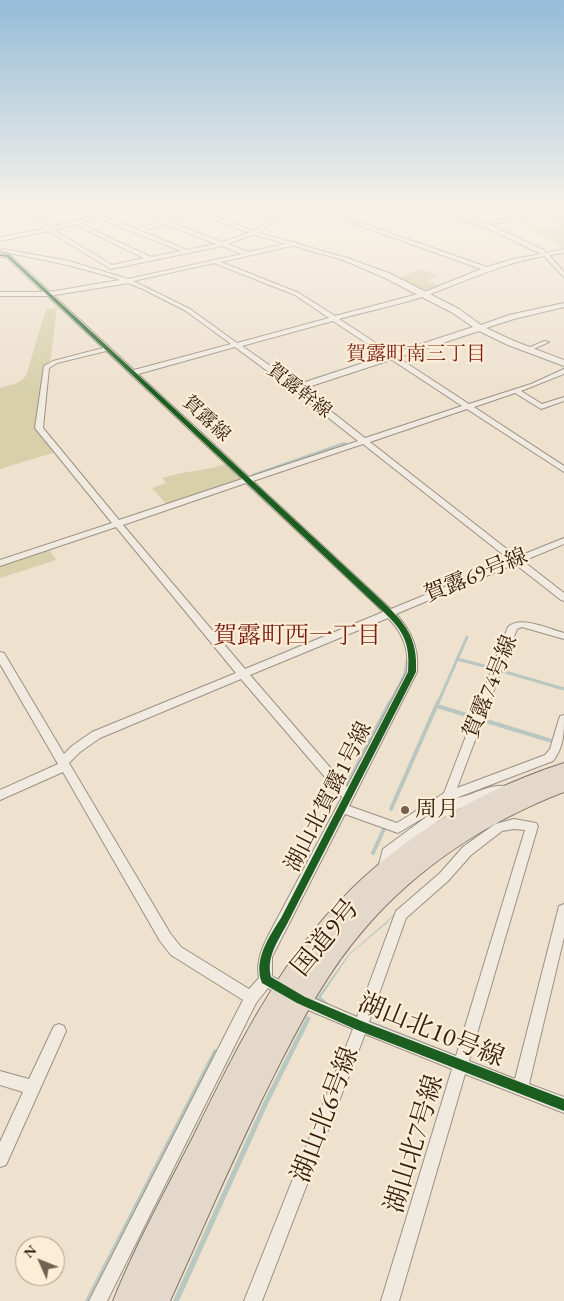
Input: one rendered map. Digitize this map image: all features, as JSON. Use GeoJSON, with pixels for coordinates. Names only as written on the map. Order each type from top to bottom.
{"type":"FeatureCollection","features":[{"type":"Feature","properties":{"kind":"highway","name":"国道9号"},"geometry":{"type":"LineString","coordinates":[[126,1301],[227,1093],[284,990],[304,960],[333,923],[382,875],[443,828],[516,788],[564,770]]}},
{"type":"Feature","properties":{"kind":"highway","name":"国道9号"},"geometry":{"type":"LineString","coordinates":[[156,1301],[252,1094],[284,990],[318,972],[343,937],[388,890],[447,843],[490,816],[534,795],[564,784]]}},
{"type":"Feature","properties":{"kind":"street","name":"賀露線"},"geometry":{"type":"LineString","coordinates":[[23,270],[389,612]]}},
{"type":"Feature","properties":{"kind":"street","name":"賀露幹線"},"geometry":{"type":"LineString","coordinates":[[90,270],[126,281],[174,302],[237,344],[564,598]]}},
{"type":"Feature","properties":{"kind":"street"},"geometry":{"type":"LineString","coordinates":[[0,294],[49,294],[179,270]]}},
{"type":"Feature","properties":{"kind":"street"},"geometry":{"type":"LineString","coordinates":[[236,270],[292,292],[564,470]]}},
{"type":"Feature","properties":{"kind":"street"},"geometry":{"type":"LineString","coordinates":[[372,270],[456,311],[480,328],[527,350],[564,364]]}},
{"type":"Feature","properties":{"kind":"street"},"geometry":{"type":"LineString","coordinates":[[133,373],[424,294],[484,270]]}},
{"type":"Feature","properties":{"kind":"street"},"geometry":{"type":"LineString","coordinates":[[296,388],[390,356],[528,313],[564,305]]}},
{"type":"Feature","properties":{"kind":"street"},"geometry":{"type":"LineString","coordinates":[[527,350],[546,342]]}},
{"type":"Feature","properties":{"kind":"street"},"geometry":{"type":"LineString","coordinates":[[108,349],[55,362],[46,367],[39,428],[243,674],[349,797]]}},
{"type":"Feature","properties":{"kind":"street"},"geometry":{"type":"LineString","coordinates":[[555,360],[564,356]]}},
{"type":"Feature","properties":{"kind":"street"},"geometry":{"type":"LineString","coordinates":[[0,563],[516,391],[564,371]]}},
{"type":"Feature","properties":{"kind":"street"},"geometry":{"type":"LineString","coordinates":[[516,391],[541,406],[564,399]]}},
{"type":"Feature","properties":{"kind":"street","name":"賀露69号線"},"geometry":{"type":"LineString","coordinates":[[0,795],[54,772],[60,768],[77,747],[96,735],[564,541]]}},
{"type":"Feature","properties":{"kind":"street","name":"湖山北賀露1号線"},"geometry":{"type":"LineString","coordinates":[[284,990],[264,965],[267,950],[343,809],[412,672],[414,658],[412,644],[406,633],[389,612]]}},
{"type":"Feature","properties":{"kind":"street","name":"賀露74号線"},"geometry":{"type":"LineString","coordinates":[[451,800],[513,627],[520,624],[564,636]]}},
{"type":"Feature","properties":{"kind":"street"},"geometry":{"type":"LineString","coordinates":[[0,655],[160,929],[176,951],[251,998],[284,990]]}},
{"type":"Feature","properties":{"kind":"street"},"geometry":{"type":"LineString","coordinates":[[382,875],[387,854],[415,824],[451,800],[549,758],[555,751],[564,719]]}},
{"type":"Feature","properties":{"kind":"street"},"geometry":{"type":"LineString","coordinates":[[451,800],[516,788]]}},
{"type":"Feature","properties":{"kind":"street"},"geometry":{"type":"LineString","coordinates":[[343,809],[398,828],[415,824]]}},
{"type":"Feature","properties":{"kind":"street","name":"湖山北6号線"},"geometry":{"type":"LineString","coordinates":[[253,1301],[361,1026],[402,915],[444,876],[467,851],[499,827],[514,824],[532,826]]}},
{"type":"Feature","properties":{"kind":"street","name":"湖山北7号線"},"geometry":{"type":"LineString","coordinates":[[390,1301],[532,826]]}},
{"type":"Feature","properties":{"kind":"street"},"geometry":{"type":"LineString","coordinates":[[520,1089],[564,910]]}},
{"type":"Feature","properties":{"kind":"street","name":"湖山北10号線"},"geometry":{"type":"LineString","coordinates":[[284,990],[361,1026],[564,1105]]}},
{"type":"Feature","properties":{"kind":"street"},"geometry":{"type":"LineString","coordinates":[[98,1301],[251,998]]}},
{"type":"Feature","properties":{"kind":"street"},"geometry":{"type":"LineString","coordinates":[[0,1159],[59,1032]]}},
{"type":"Feature","properties":{"kind":"street"},"geometry":{"type":"LineString","coordinates":[[0,1078],[33,1088]]}},
{"type":"Feature","properties":{"kind":"shaded area"},"geometry":{"type":"Polygon","coordinates":[[[422,270],[438,275],[426,281],[440,286],[424,290],[399,278],[422,270]]]}},
{"type":"Feature","properties":{"kind":"shaded area"},"geometry":{"type":"Polygon","coordinates":[[[57,308],[50,364],[38,420],[56,452],[0,469],[0,388],[18,383],[26,376],[46,309],[57,308]]]}},
{"type":"Feature","properties":{"kind":"shaded area"},"geometry":{"type":"Polygon","coordinates":[[[226,464],[241,480],[167,505],[152,488],[166,483],[162,478],[226,464]]]}},
{"type":"Feature","properties":{"kind":"shaded area"},"geometry":{"type":"Polygon","coordinates":[[[48,548],[56,560],[0,578],[0,565],[48,548]]]}},
{"type":"Feature","properties":{"kind":"shaded area"},"geometry":{"type":"Polygon","coordinates":[[[403,905],[387,923],[350,954],[321,997],[330,1005],[517,1079],[516,1083],[320,1003],[317,998],[349,954],[403,905]]]}},
{"type":"Feature","properties":{"kind":"shaded area"},"geometry":{"type":"Polygon","coordinates":[[[307,1016],[311,1018],[268,1104],[179,1301],[173,1301],[264,1101],[307,1016]]]}},
{"type":"Feature","properties":{"kind":"shaded area"},"geometry":{"type":"Polygon","coordinates":[[[214,1049],[217,1050],[88,1301],[85,1301],[214,1049]]]}},
{"type":"Feature","properties":{"kind":"waterway"},"geometry":{"type":"LineString","coordinates":[[253,475],[345,443]]}},
{"type":"Feature","properties":{"kind":"waterway"},"geometry":{"type":"LineString","coordinates":[[457,659],[467,637]]}},
{"type":"Feature","properties":{"kind":"waterway"},"geometry":{"type":"LineString","coordinates":[[438,703],[457,659]]}},
{"type":"Feature","properties":{"kind":"waterway"},"geometry":{"type":"LineString","coordinates":[[457,659],[492,668]]}},
{"type":"Feature","properties":{"kind":"waterway"},"geometry":{"type":"LineString","coordinates":[[390,703],[405,674],[407,660]]}},
{"type":"Feature","properties":{"kind":"waterway"},"geometry":{"type":"LineString","coordinates":[[502,671],[564,689]]}},
{"type":"Feature","properties":{"kind":"waterway"},"geometry":{"type":"LineString","coordinates":[[347,785],[390,702]]}},
{"type":"Feature","properties":{"kind":"waterway"},"geometry":{"type":"LineString","coordinates":[[391,809],[438,702]]}},
{"type":"Feature","properties":{"kind":"waterway"},"geometry":{"type":"LineString","coordinates":[[437,706],[473,717]]}},
{"type":"Feature","properties":{"kind":"waterway"},"geometry":{"type":"LineString","coordinates":[[483,720],[552,741]]}},
{"type":"Feature","properties":{"kind":"waterway"},"geometry":{"type":"LineString","coordinates":[[373,853],[384,829]]}},
{"type":"Feature","properties":{"kind":"cycle path"},"geometry":{"type":"LineString","coordinates":[[23,270],[394,617],[406,632],[410,641],[413,660],[412,672],[268,949],[264,964],[266,980],[301,1000],[361,1026],[564,1105]]}},
{"type":"Feature","properties":{"kind":"place","name":"周月"},"geometry":{"type":"Point","coordinates":[405,810]}},
{"type":"Feature","properties":{"kind":"district","name":"賀露町南三丁目"},"geometry":{"type":"Point","coordinates":[416,355]}},
{"type":"Feature","properties":{"kind":"district","name":"賀露町西一丁目"},"geometry":{"type":"Point","coordinates":[297,636]}}]}
